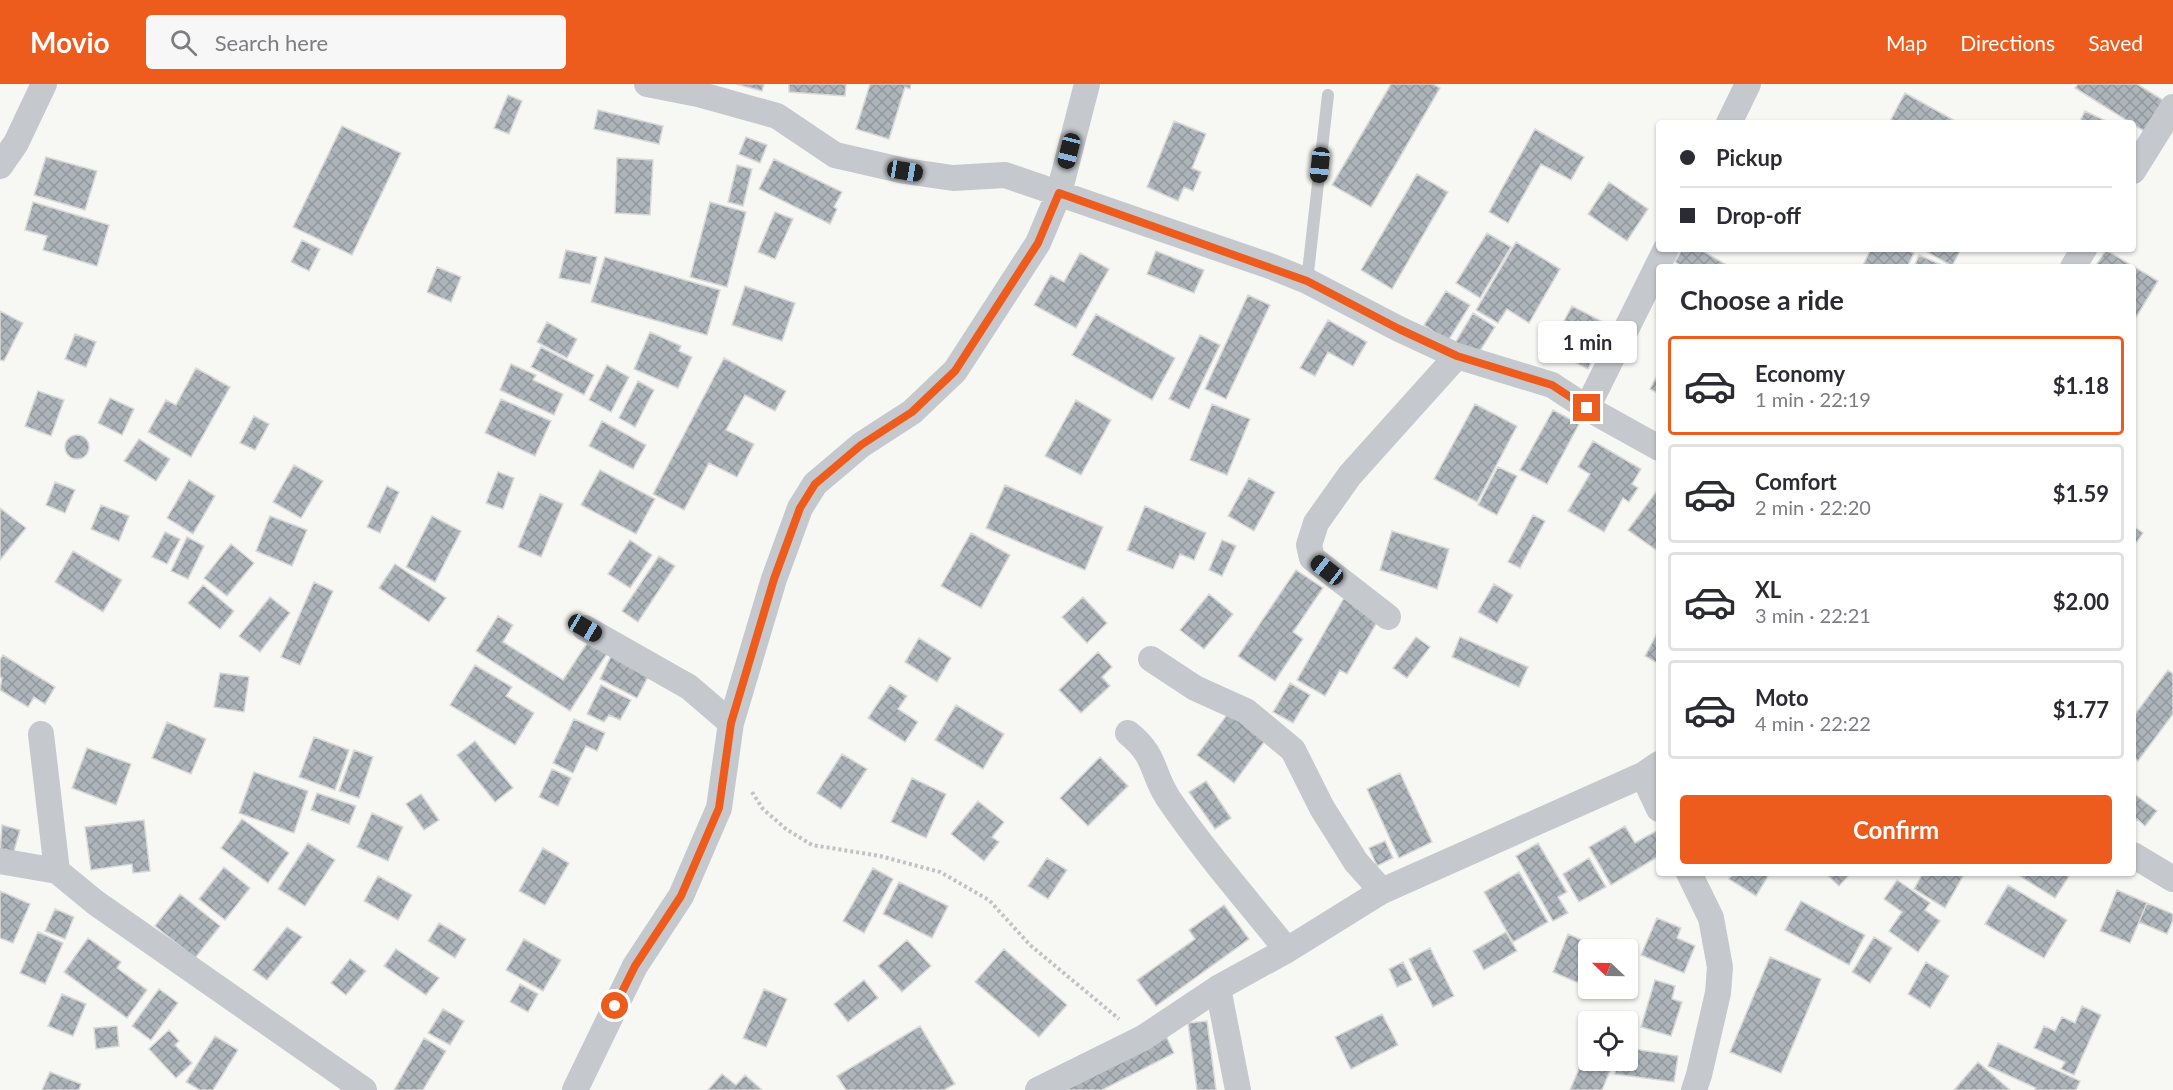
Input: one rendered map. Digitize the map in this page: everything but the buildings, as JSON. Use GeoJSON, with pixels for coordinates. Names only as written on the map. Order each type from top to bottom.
{"type":"FeatureCollection","features":[{"type":"Feature","properties":{"kind":"street"},"geometry":{"type":"LineString","coordinates":[[0,166],[16,143],[45,84]]}},
{"type":"Feature","properties":{"kind":"street"},"geometry":{"type":"LineString","coordinates":[[647,84],[698,94],[777,116],[835,155],[905,171],[953,178],[1005,175],[1307,281],[1457,356],[1552,385],[1587,408],[1656,446]]}},
{"type":"Feature","properties":{"kind":"street"},"geometry":{"type":"LineString","coordinates":[[575,1090],[635,966],[681,896],[719,808],[731,723],[774,579],[800,508],[815,484],[861,445],[912,412],[955,371],[1038,243],[1059,193],[1087,84]]}},
{"type":"Feature","properties":{"kind":"street"},"geometry":{"type":"LineString","coordinates":[[1730,120],[1748,84]]}},
{"type":"Feature","properties":{"kind":"street"},"geometry":{"type":"LineString","coordinates":[[2136,166],[2173,107]]}},
{"type":"Feature","properties":{"kind":"street"},"geometry":{"type":"LineString","coordinates":[[1587,408],[1656,269]]}},
{"type":"Feature","properties":{"kind":"street"},"geometry":{"type":"LineString","coordinates":[[1388,617],[1312,558],[1309,545],[1316,523],[1350,475],[1457,356]]}},
{"type":"Feature","properties":{"kind":"street"},"geometry":{"type":"LineString","coordinates":[[585,628],[689,687],[731,723]]}},
{"type":"Feature","properties":{"kind":"street"},"geometry":{"type":"LineString","coordinates":[[1151,659],[1195,688],[1246,711],[1293,750],[1322,808],[1350,853],[1382,891]]}},
{"type":"Feature","properties":{"kind":"street"},"geometry":{"type":"LineString","coordinates":[[41,734],[57,871]]}},
{"type":"Feature","properties":{"kind":"street"},"geometry":{"type":"LineString","coordinates":[[1128,734],[1149,754],[1167,796],[1287,950]]}},
{"type":"Feature","properties":{"kind":"street"},"geometry":{"type":"LineString","coordinates":[[1038,1090],[1143,1038],[1218,988],[1287,950],[1382,891],[1651,769],[1656,794]]}},
{"type":"Feature","properties":{"kind":"street"},"geometry":{"type":"LineString","coordinates":[[2136,857],[2173,879]]}},
{"type":"Feature","properties":{"kind":"street"},"geometry":{"type":"LineString","coordinates":[[0,861],[57,871],[96,903],[363,1090]]}},
{"type":"Feature","properties":{"kind":"street"},"geometry":{"type":"LineString","coordinates":[[1690,876],[1710,918],[1720,967],[1718,993],[1694,1090]]}},
{"type":"Feature","properties":{"kind":"street"},"geometry":{"type":"LineString","coordinates":[[1218,988],[1238,1090]]}},
{"type":"Feature","properties":{"kind":"lane"},"geometry":{"type":"LineString","coordinates":[[1307,281],[1328,95]]}},
{"type":"Feature","properties":{"kind":"path"},"geometry":{"type":"LineString","coordinates":[[750,790],[763,809],[786,829],[813,845],[880,856],[940,872],[989,900],[1030,945],[1143,1038]]}},
{"type":"Feature","properties":{"kind":"route"},"geometry":{"type":"LineString","coordinates":[[615,1006],[635,966],[681,896],[719,808],[725,752],[731,723],[774,579],[800,508],[815,484],[861,445],[912,412],[955,371],[1038,243],[1059,193],[1307,281],[1457,356],[1552,385],[1587,408]]}}]}
